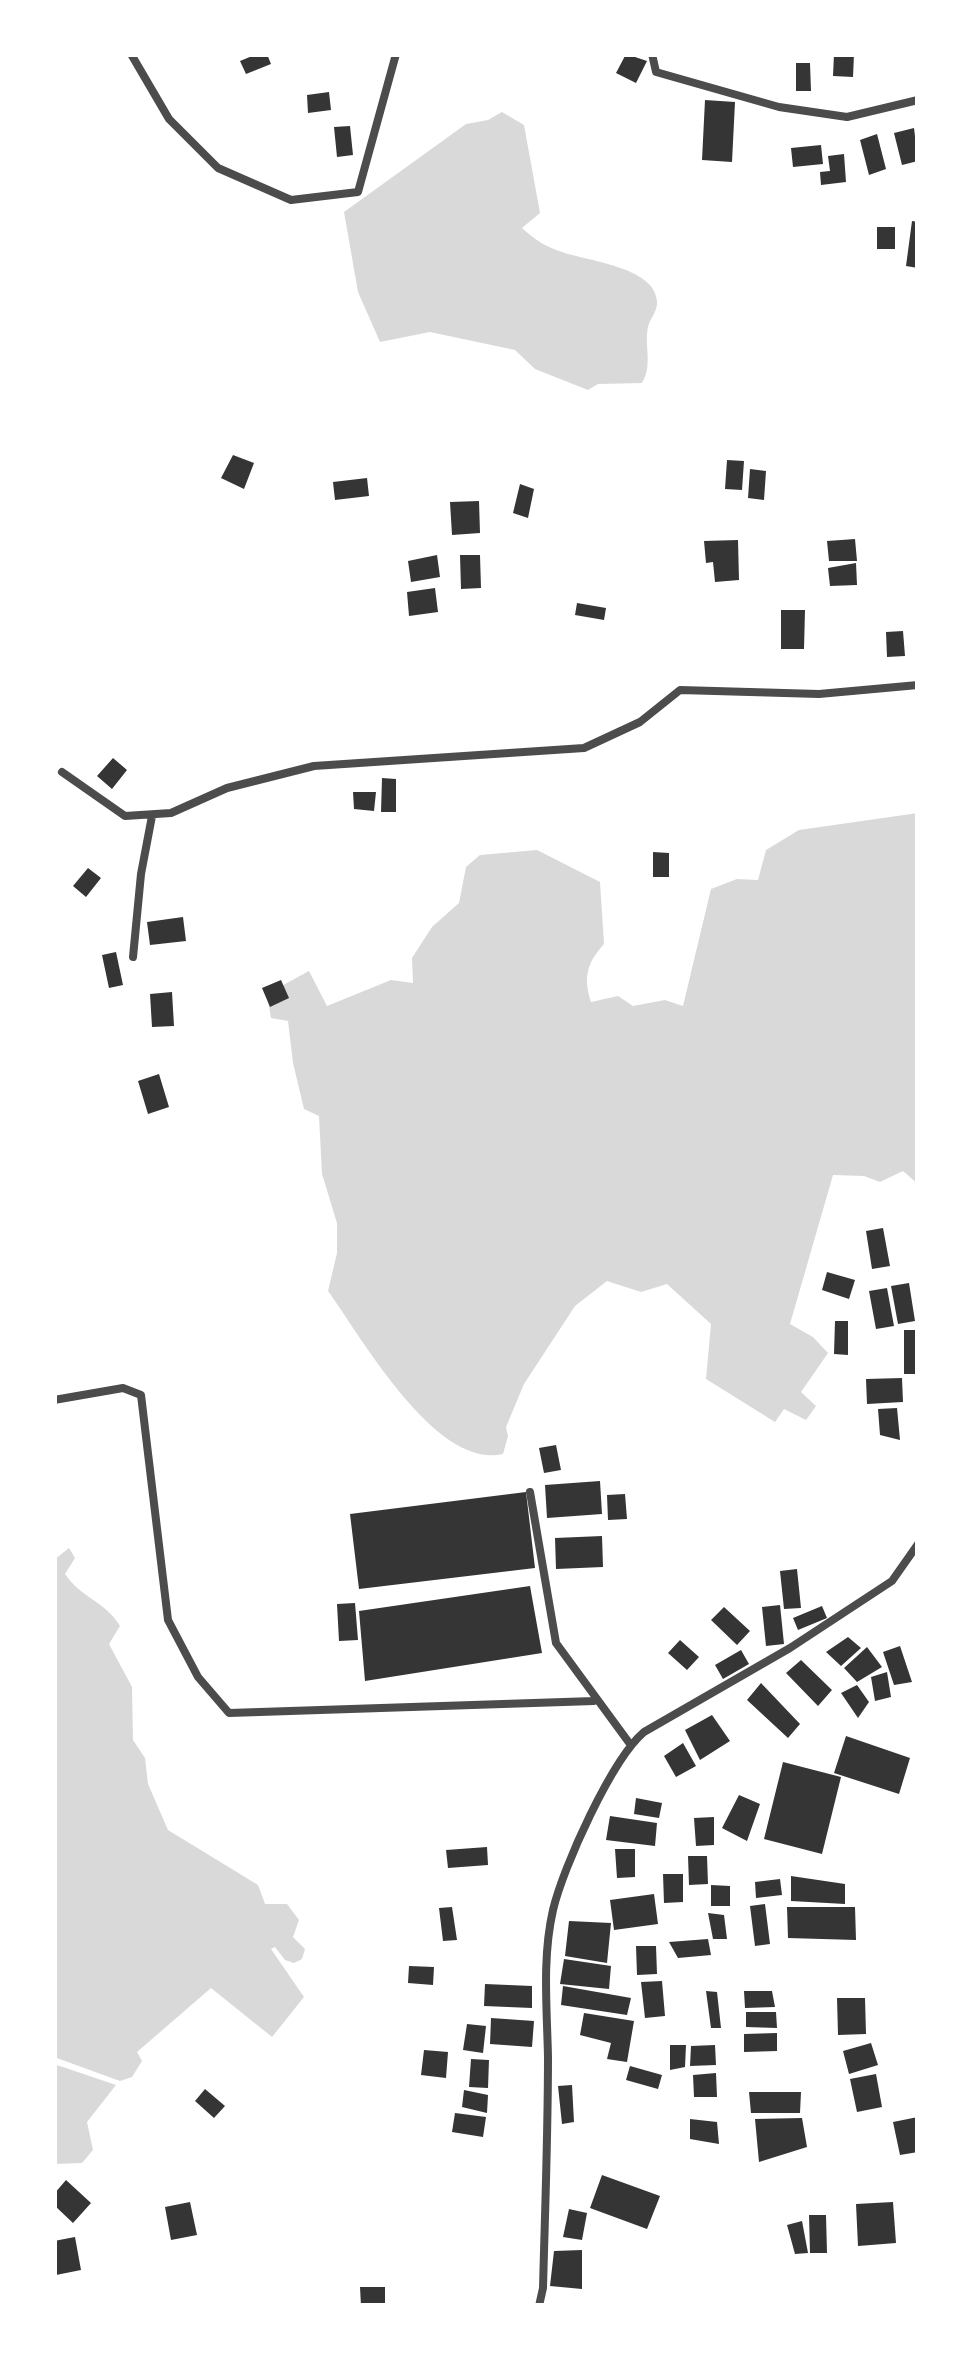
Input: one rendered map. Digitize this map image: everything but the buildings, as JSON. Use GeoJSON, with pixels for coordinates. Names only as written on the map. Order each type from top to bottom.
{"type":"FeatureCollection","features":[{"type":"Feature","properties":{"kind":"street"},"geometry":{"type":"LineString","coordinates":[[131,54],[169,119],[218,167],[291,200],[358,192],[396,54]]}},
{"type":"Feature","properties":{"kind":"street"},"geometry":{"type":"LineString","coordinates":[[652,54],[656,72],[779,107],[847,117],[918,100]]}},
{"type":"Feature","properties":{"kind":"street"},"geometry":{"type":"LineString","coordinates":[[62,772],[125,816],[152,816],[171,813],[227,788],[314,766],[584,748],[640,722],[680,690],[819,694],[918,685]]}},
{"type":"Feature","properties":{"kind":"street"},"geometry":{"type":"LineString","coordinates":[[133,957],[152,816]]}},
{"type":"Feature","properties":{"kind":"street"},"geometry":{"type":"LineString","coordinates":[[54,1400],[123,1388],[141,1395],[168,1620],[198,1677],[229,1713],[595,1701]]}},
{"type":"Feature","properties":{"kind":"street"},"geometry":{"type":"LineString","coordinates":[[530,1492],[556,1643],[629,1744]]}},
{"type":"Feature","properties":{"kind":"street"},"geometry":{"type":"LineString","coordinates":[[539,2306],[548,2061],[546,1964],[553,1908],[613,1769],[629,1744],[644,1732],[790,1648],[892,1581],[918,1544]]}},
{"type":"Feature","properties":{"kind":"shaded area"},"geometry":{"type":"Polygon","coordinates":[[[502,112],[524,125],[540,213],[522,228],[556,250],[633,273],[653,290],[657,305],[648,327],[642,383],[598,384],[588,390],[535,369],[515,350],[430,332],[380,342],[358,292],[344,212],[466,124],[502,112]]]}},
{"type":"Feature","properties":{"kind":"shaded area"},"geometry":{"type":"Polygon","coordinates":[[[918,813],[918,1184],[903,1171],[880,1182],[833,1175],[790,1324],[813,1337],[828,1353],[801,1392],[816,1406],[806,1420],[784,1409],[775,1422],[706,1379],[711,1324],[667,1284],[641,1292],[607,1281],[575,1306],[524,1384],[506,1427],[503,1454],[478,1454],[452,1442],[403,1396],[328,1291],[337,1253],[337,1223],[322,1174],[319,1116],[304,1109],[288,1021],[271,1018],[268,1001],[276,989],[309,971],[327,1006],[391,980],[413,983],[412,958],[432,927],[459,903],[466,867],[480,855],[537,850],[600,882],[604,944],[588,971],[591,1002],[618,996],[633,1006],[665,1000],[683,1006],[711,889],[737,879],[758,880],[766,850],[799,830],[918,813]]]}},
{"type":"Feature","properties":{"kind":"shaded area"},"geometry":{"type":"Polygon","coordinates":[[[69,1548],[75,1558],[65,1574],[120,1626],[109,1644],[132,1687],[133,1740],[145,1758],[148,1784],[168,1830],[258,1885],[265,1904],[287,1904],[299,1920],[293,1937],[305,1949],[302,1959],[294,1963],[275,1947],[271,1949],[304,1997],[272,2037],[211,1988],[137,2052],[142,2061],[132,2077],[120,2081],[54,2057],[54,1560],[69,1548]]]}},
{"type":"Feature","properties":{"kind":"shaded area"},"geometry":{"type":"Polygon","coordinates":[[[54,2064],[116,2085],[87,2122],[93,2150],[82,2163],[54,2164],[54,2064]]]}}]}
